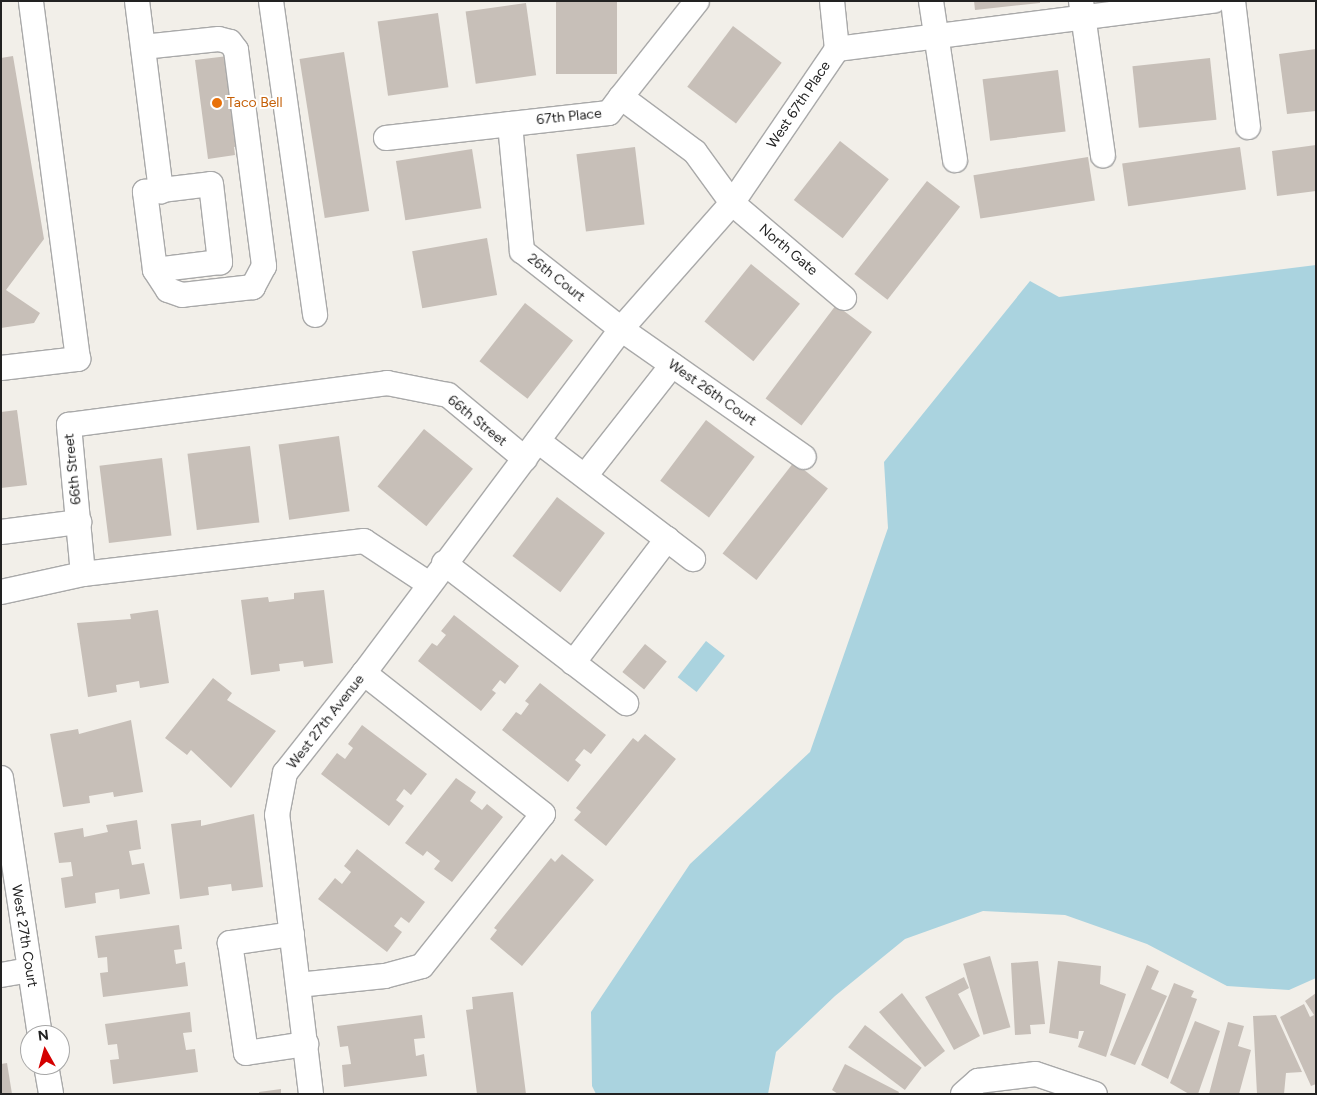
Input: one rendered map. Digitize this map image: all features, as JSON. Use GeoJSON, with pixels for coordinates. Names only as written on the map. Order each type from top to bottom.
{"type":"FeatureCollection","features":[{"type":"Feature","properties":{"kind":"street"},"geometry":{"type":"LineString","coordinates":[[1,368],[78,359],[31,1]]}},
{"type":"Feature","properties":{"kind":"street"},"geometry":{"type":"LineString","coordinates":[[137,1],[160,190]]}},
{"type":"Feature","properties":{"kind":"street"},"geometry":{"type":"LineString","coordinates":[[271,1],[315,315]]}},
{"type":"Feature","properties":{"kind":"street","name":"67th Place"},"geometry":{"type":"LineString","coordinates":[[386,138],[609,113],[697,1]]}},
{"type":"Feature","properties":{"kind":"street"},"geometry":{"type":"LineString","coordinates":[[832,1],[837,49]]}},
{"type":"Feature","properties":{"kind":"street"},"geometry":{"type":"LineString","coordinates":[[931,1],[955,160]]}},
{"type":"Feature","properties":{"kind":"street","name":"West 67th Place"},"geometry":{"type":"LineString","coordinates":[[532,450],[620,328],[732,203],[837,49],[936,36],[1083,10],[1214,1]]}},
{"type":"Feature","properties":{"kind":"street"},"geometry":{"type":"LineString","coordinates":[[1233,1],[1248,127]]}},
{"type":"Feature","properties":{"kind":"street"},"geometry":{"type":"LineString","coordinates":[[1083,10],[1103,155]]}},
{"type":"Feature","properties":{"kind":"street"},"geometry":{"type":"LineString","coordinates":[[143,47],[218,39],[230,42],[236,50],[264,266],[253,286],[182,295],[168,290],[155,270],[146,192],[211,184],[220,262],[155,270]]}},
{"type":"Feature","properties":{"kind":"street"},"geometry":{"type":"LineString","coordinates":[[621,97],[695,152],[732,203]]}},
{"type":"Feature","properties":{"kind":"street","name":"26th Court"},"geometry":{"type":"LineString","coordinates":[[510,124],[522,252],[620,328]]}},
{"type":"Feature","properties":{"kind":"street","name":"North Gate"},"geometry":{"type":"LineString","coordinates":[[732,203],[844,298]]}},
{"type":"Feature","properties":{"kind":"street","name":"West 26th Court"},"geometry":{"type":"LineString","coordinates":[[620,328],[804,457]]}},
{"type":"Feature","properties":{"kind":"street"},"geometry":{"type":"LineString","coordinates":[[586,476],[672,365]]}},
{"type":"Feature","properties":{"kind":"street","name":"66th Street"},"geometry":{"type":"LineString","coordinates":[[83,574],[69,425],[387,384],[448,395],[532,450]]}},
{"type":"Feature","properties":{"kind":"street"},"geometry":{"type":"LineString","coordinates":[[532,450],[586,476],[693,559]]}},
{"type":"Feature","properties":{"kind":"street","name":"West 27th Avenue"},"geometry":{"type":"LineString","coordinates":[[311,1094],[277,815],[278,795],[285,773],[364,673],[444,563],[532,450]]}},
{"type":"Feature","properties":{"kind":"street"},"geometry":{"type":"LineString","coordinates":[[1,532],[79,522]]}},
{"type":"Feature","properties":{"kind":"street"},"geometry":{"type":"LineString","coordinates":[[573,663],[667,539]]}},
{"type":"Feature","properties":{"kind":"street"},"geometry":{"type":"LineString","coordinates":[[1,592],[83,574],[364,541],[429,584]]}},
{"type":"Feature","properties":{"kind":"street"},"geometry":{"type":"LineString","coordinates":[[444,563],[626,703]]}},
{"type":"Feature","properties":{"kind":"street"},"geometry":{"type":"LineString","coordinates":[[298,985],[385,976],[422,966],[543,814],[364,673]]}},
{"type":"Feature","properties":{"kind":"street","name":"West 27th Court"},"geometry":{"type":"LineString","coordinates":[[1,778],[38,1025]]}},
{"type":"Feature","properties":{"kind":"street"},"geometry":{"type":"LineString","coordinates":[[292,934],[230,943],[246,1053],[306,1044]]}},
{"type":"Feature","properties":{"kind":"street"},"geometry":{"type":"LineString","coordinates":[[1,975],[29,970]]}},
{"type":"Feature","properties":{"kind":"street"},"geometry":{"type":"LineString","coordinates":[[963,1094],[978,1081],[1036,1074],[1095,1094]]}},
{"type":"Feature","properties":{"kind":"street"},"geometry":{"type":"LineString","coordinates":[[48,1075],[51,1094]]}},
{"type":"Feature","properties":{"kind":"water"},"geometry":{"type":"Polygon","coordinates":[[[1316,265],[1316,978],[1289,990],[1227,986],[1147,944],[1065,915],[983,911],[905,939],[835,996],[776,1052],[768,1094],[596,1094],[592,1086],[591,1012],[690,864],[810,752],[888,528],[884,462],[1030,281],[1059,297],[1316,265]]]}},
{"type":"Feature","properties":{"kind":"water"},"geometry":{"type":"Polygon","coordinates":[[[706,641],[725,656],[697,692],[678,677],[706,641]]]}},
{"type":"Feature","properties":{"kind":"building"},"geometry":{"type":"Polygon","coordinates":[[[556,1],[617,1],[617,74],[556,74],[556,1]]]}},
{"type":"Feature","properties":{"kind":"building"},"geometry":{"type":"Polygon","coordinates":[[[974,1],[1040,1],[1040,3],[975,10],[974,1]]]}},
{"type":"Feature","properties":{"kind":"building"},"geometry":{"type":"Polygon","coordinates":[[[526,3],[536,75],[476,84],[466,11],[526,3]]]}},
{"type":"Feature","properties":{"kind":"building"},"geometry":{"type":"Polygon","coordinates":[[[438,13],[448,87],[388,96],[378,21],[438,13]]]}},
{"type":"Feature","properties":{"kind":"building"},"geometry":{"type":"Polygon","coordinates":[[[733,26],[782,63],[736,123],[687,87],[733,26]]]}},
{"type":"Feature","properties":{"kind":"building"},"geometry":{"type":"Polygon","coordinates":[[[1316,49],[1316,111],[1287,114],[1279,54],[1316,49]]]}},
{"type":"Feature","properties":{"kind":"building"},"geometry":{"type":"Polygon","coordinates":[[[344,52],[369,211],[325,218],[300,59],[344,52]]]}},
{"type":"Feature","properties":{"kind":"building"},"geometry":{"type":"Polygon","coordinates":[[[13,56],[44,239],[6,290],[40,313],[34,323],[1,328],[1,58],[13,56]]]}},
{"type":"Feature","properties":{"kind":"building","name":"Taco Bell"},"geometry":{"type":"Polygon","coordinates":[[[228,56],[240,146],[234,147],[235,155],[208,159],[195,60],[228,56]]]}},
{"type":"Feature","properties":{"kind":"building"},"geometry":{"type":"Polygon","coordinates":[[[1210,58],[1216,120],[1139,128],[1132,66],[1210,58]]]}},
{"type":"Feature","properties":{"kind":"building"},"geometry":{"type":"Polygon","coordinates":[[[1058,70],[1066,132],[990,141],[983,79],[1058,70]]]}},
{"type":"Feature","properties":{"kind":"building"},"geometry":{"type":"Polygon","coordinates":[[[840,141],[889,179],[843,238],[794,200],[840,141]]]}},
{"type":"Feature","properties":{"kind":"building"},"geometry":{"type":"Polygon","coordinates":[[[1316,145],[1316,191],[1277,196],[1272,151],[1316,145]]]}},
{"type":"Feature","properties":{"kind":"building"},"geometry":{"type":"Polygon","coordinates":[[[635,147],[645,224],[586,232],[576,154],[635,147]]]}},
{"type":"Feature","properties":{"kind":"building"},"geometry":{"type":"Polygon","coordinates":[[[1240,147],[1246,190],[1128,206],[1122,164],[1240,147]]]}},
{"type":"Feature","properties":{"kind":"building"},"geometry":{"type":"Polygon","coordinates":[[[472,149],[481,208],[405,220],[396,161],[472,149]]]}},
{"type":"Feature","properties":{"kind":"building"},"geometry":{"type":"Polygon","coordinates":[[[1088,157],[1095,200],[980,219],[973,175],[1088,157]]]}},
{"type":"Feature","properties":{"kind":"building"},"geometry":{"type":"Polygon","coordinates":[[[927,181],[960,207],[887,300],[854,274],[927,181]]]}},
{"type":"Feature","properties":{"kind":"building"},"geometry":{"type":"Polygon","coordinates":[[[487,238],[497,295],[422,308],[412,251],[487,238]]]}},
{"type":"Feature","properties":{"kind":"building"},"geometry":{"type":"Polygon","coordinates":[[[751,264],[800,304],[753,361],[704,322],[751,264]]]}},
{"type":"Feature","properties":{"kind":"building"},"geometry":{"type":"Polygon","coordinates":[[[525,303],[573,341],[528,399],[479,361],[525,303]]]}},
{"type":"Feature","properties":{"kind":"building"},"geometry":{"type":"Polygon","coordinates":[[[836,305],[872,332],[802,426],[766,398],[836,305]]]}},
{"type":"Feature","properties":{"kind":"building"},"geometry":{"type":"Polygon","coordinates":[[[17,410],[27,485],[1,488],[1,412],[17,410]]]}},
{"type":"Feature","properties":{"kind":"building"},"geometry":{"type":"Polygon","coordinates":[[[706,420],[755,457],[709,517],[660,481],[706,420]]]}},
{"type":"Feature","properties":{"kind":"building"},"geometry":{"type":"Polygon","coordinates":[[[424,429],[473,469],[426,526],[377,487],[424,429]]]}},
{"type":"Feature","properties":{"kind":"building"},"geometry":{"type":"Polygon","coordinates":[[[339,436],[350,511],[289,520],[279,444],[339,436]]]}},
{"type":"Feature","properties":{"kind":"building"},"geometry":{"type":"Polygon","coordinates":[[[250,446],[259,522],[197,530],[187,454],[250,446]]]}},
{"type":"Feature","properties":{"kind":"building"},"geometry":{"type":"Polygon","coordinates":[[[162,458],[172,535],[109,543],[99,466],[162,458]]]}},
{"type":"Feature","properties":{"kind":"building"},"geometry":{"type":"Polygon","coordinates":[[[794,462],[828,488],[756,580],[723,553],[794,462]]]}},
{"type":"Feature","properties":{"kind":"building"},"geometry":{"type":"Polygon","coordinates":[[[557,497],[605,533],[560,592],[512,556],[557,497]]]}},
{"type":"Feature","properties":{"kind":"building"},"geometry":{"type":"Polygon","coordinates":[[[324,590],[333,663],[304,667],[303,661],[279,664],[280,671],[251,675],[241,600],[268,597],[269,602],[294,599],[294,593],[324,590]]]}},
{"type":"Feature","properties":{"kind":"building"},"geometry":{"type":"Polygon","coordinates":[[[158,610],[169,683],[140,688],[139,681],[116,685],[117,692],[88,697],[77,623],[131,619],[130,614],[158,610]]]}},
{"type":"Feature","properties":{"kind":"building"},"geometry":{"type":"Polygon","coordinates":[[[454,615],[519,666],[505,684],[500,680],[492,690],[496,693],[481,711],[418,661],[432,643],[437,646],[446,635],[441,631],[454,615]]]}},
{"type":"Feature","properties":{"kind":"building"},"geometry":{"type":"Polygon","coordinates":[[[645,644],[667,662],[644,690],[622,672],[645,644]]]}},
{"type":"Feature","properties":{"kind":"building"},"geometry":{"type":"Polygon","coordinates":[[[213,678],[232,693],[227,700],[276,731],[231,788],[191,750],[187,755],[165,738],[213,678]]]}},
{"type":"Feature","properties":{"kind":"building"},"geometry":{"type":"Polygon","coordinates":[[[540,683],[606,735],[591,754],[584,749],[575,760],[581,765],[568,782],[502,730],[516,712],[521,715],[529,704],[525,701],[540,683]]]}},
{"type":"Feature","properties":{"kind":"building"},"geometry":{"type":"Polygon","coordinates":[[[131,720],[143,792],[114,797],[113,792],[89,796],[90,803],[63,807],[50,734],[78,729],[79,734],[131,720]]]}},
{"type":"Feature","properties":{"kind":"building"},"geometry":{"type":"Polygon","coordinates":[[[362,725],[427,774],[411,795],[404,789],[396,800],[404,806],[389,826],[321,774],[337,753],[345,759],[353,748],[348,744],[362,725]]]}},
{"type":"Feature","properties":{"kind":"building"},"geometry":{"type":"Polygon","coordinates":[[[645,734],[676,759],[606,846],[574,820],[581,812],[576,808],[633,738],[638,742],[645,734]]]}},
{"type":"Feature","properties":{"kind":"building"},"geometry":{"type":"Polygon","coordinates":[[[456,778],[476,792],[470,801],[482,810],[487,804],[503,817],[452,882],[434,869],[440,861],[427,851],[423,856],[405,843],[456,778]]]}},
{"type":"Feature","properties":{"kind":"building"},"geometry":{"type":"Polygon","coordinates":[[[254,814],[263,887],[232,891],[231,884],[208,887],[209,895],[180,899],[171,824],[201,820],[201,826],[254,814]]]}},
{"type":"Feature","properties":{"kind":"building"},"geometry":{"type":"Polygon","coordinates":[[[137,820],[141,849],[129,851],[132,865],[144,863],[150,894],[120,899],[119,889],[95,893],[96,903],[65,908],[61,878],[73,876],[71,862],[59,863],[54,833],[83,828],[84,837],[108,832],[106,825],[137,820]]]}},
{"type":"Feature","properties":{"kind":"building"},"geometry":{"type":"Polygon","coordinates":[[[357,849],[425,902],[409,923],[401,917],[394,926],[402,932],[387,952],[318,899],[335,878],[342,884],[351,872],[344,866],[357,849]]]}},
{"type":"Feature","properties":{"kind":"building"},"geometry":{"type":"Polygon","coordinates":[[[562,854],[594,880],[522,966],[490,939],[497,930],[494,928],[551,858],[555,862],[562,854]]]}},
{"type":"Feature","properties":{"kind":"building"},"geometry":{"type":"Polygon","coordinates":[[[179,925],[182,949],[174,950],[176,964],[185,962],[188,986],[103,997],[100,973],[108,972],[107,957],[98,958],[95,936],[179,925]]]}},
{"type":"Feature","properties":{"kind":"building"},"geometry":{"type":"Polygon","coordinates":[[[990,956],[1010,1027],[983,1035],[963,964],[990,956]]]}},
{"type":"Feature","properties":{"kind":"building"},"geometry":{"type":"Polygon","coordinates":[[[1038,961],[1045,1024],[1030,1025],[1031,1034],[1015,1035],[1011,963],[1038,961]]]}},
{"type":"Feature","properties":{"kind":"building"},"geometry":{"type":"Polygon","coordinates":[[[1058,961],[1101,966],[1100,984],[1126,994],[1106,1057],[1078,1047],[1084,1031],[1079,1031],[1078,1039],[1049,1033],[1058,961]]]}},
{"type":"Feature","properties":{"kind":"building"},"geometry":{"type":"Polygon","coordinates":[[[1147,965],[1159,971],[1151,989],[1167,996],[1135,1065],[1110,1055],[1147,965]]]}},
{"type":"Feature","properties":{"kind":"building"},"geometry":{"type":"Polygon","coordinates":[[[964,977],[969,988],[958,994],[980,1036],[954,1050],[925,997],[964,977]]]}},
{"type":"Feature","properties":{"kind":"building"},"geometry":{"type":"Polygon","coordinates":[[[1174,983],[1194,991],[1191,997],[1197,999],[1168,1079],[1141,1065],[1174,983]]]}},
{"type":"Feature","properties":{"kind":"building"},"geometry":{"type":"Polygon","coordinates":[[[513,992],[526,1094],[477,1094],[466,1010],[473,1009],[472,997],[513,992]]]}},
{"type":"Feature","properties":{"kind":"building"},"geometry":{"type":"Polygon","coordinates":[[[902,993],[945,1051],[925,1067],[879,1012],[902,993]]]}},
{"type":"Feature","properties":{"kind":"building"},"geometry":{"type":"Polygon","coordinates":[[[1316,993],[1316,1084],[1311,1086],[1280,1017],[1304,1004],[1310,1017],[1314,1015],[1305,1001],[1316,993]]]}},
{"type":"Feature","properties":{"kind":"building"},"geometry":{"type":"Polygon","coordinates":[[[190,1012],[192,1032],[183,1033],[186,1050],[195,1049],[198,1072],[113,1084],[110,1060],[119,1059],[117,1044],[108,1045],[105,1024],[190,1012]]]}},
{"type":"Feature","properties":{"kind":"building"},"geometry":{"type":"Polygon","coordinates":[[[422,1015],[425,1038],[414,1039],[416,1056],[424,1054],[427,1076],[344,1087],[342,1065],[351,1064],[348,1046],[340,1047],[337,1026],[422,1015]]]}},
{"type":"Feature","properties":{"kind":"building"},"geometry":{"type":"Polygon","coordinates":[[[1276,1015],[1302,1072],[1286,1073],[1284,1094],[1257,1094],[1253,1016],[1276,1015]]]}},
{"type":"Feature","properties":{"kind":"building"},"geometry":{"type":"Polygon","coordinates":[[[1195,1021],[1220,1031],[1198,1094],[1189,1094],[1170,1083],[1195,1021]]]}},
{"type":"Feature","properties":{"kind":"building"},"geometry":{"type":"Polygon","coordinates":[[[1228,1022],[1244,1026],[1238,1046],[1251,1050],[1239,1094],[1209,1094],[1228,1022]]]}},
{"type":"Feature","properties":{"kind":"building"},"geometry":{"type":"Polygon","coordinates":[[[865,1025],[922,1068],[905,1090],[848,1047],[865,1025]]]}},
{"type":"Feature","properties":{"kind":"building"},"geometry":{"type":"Polygon","coordinates":[[[7,1063],[12,1094],[1,1094],[1,1064],[7,1063]]]}},
{"type":"Feature","properties":{"kind":"building"},"geometry":{"type":"Polygon","coordinates":[[[845,1064],[899,1092],[898,1094],[838,1094],[832,1090],[845,1064]]]}},
{"type":"Feature","properties":{"kind":"building"},"geometry":{"type":"Polygon","coordinates":[[[281,1089],[281,1094],[259,1094],[259,1092],[281,1089]]]}},
{"type":"Feature","properties":{"kind":"place","name":"Taco Bell"},"geometry":{"type":"Point","coordinates":[217,103]}}]}
